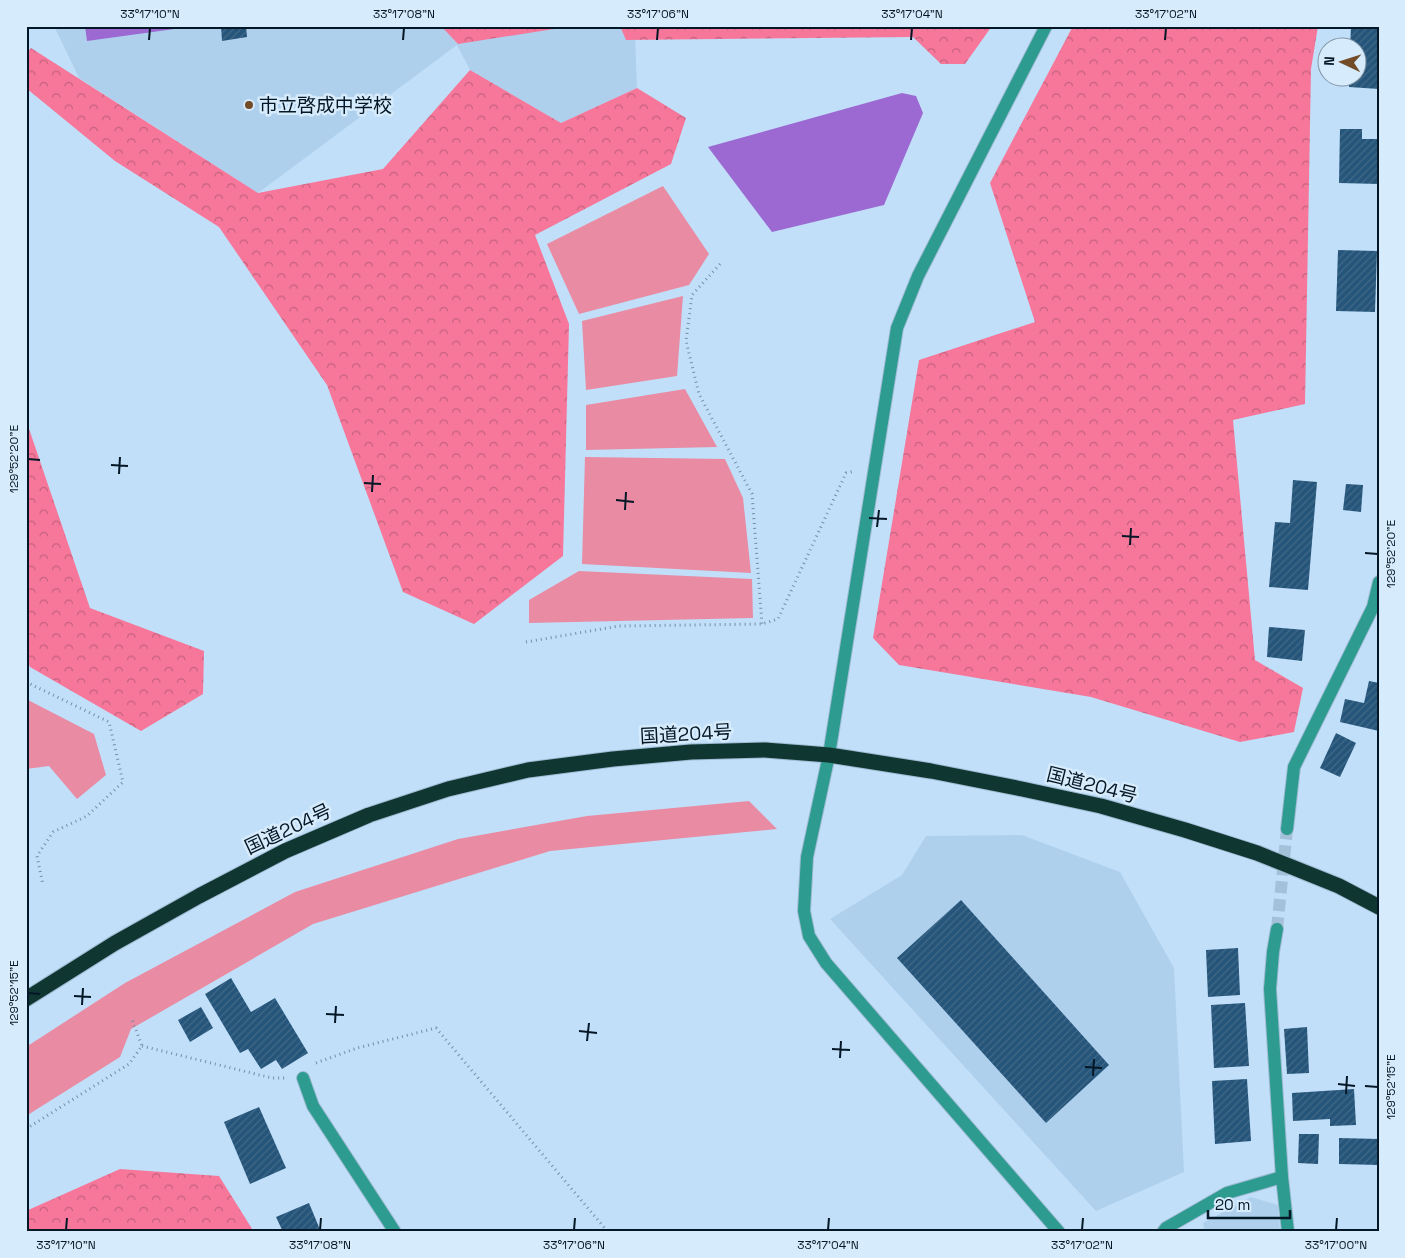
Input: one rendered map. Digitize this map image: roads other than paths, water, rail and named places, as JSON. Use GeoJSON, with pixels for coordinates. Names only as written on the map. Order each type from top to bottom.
{"type":"FeatureCollection","features":[{"type":"Feature","properties":{"kind":"highway","name":"国道204号"},"geometry":{"type":"LineString","coordinates":[[26,999],[124,938],[199,896],[285,851],[369,815],[448,790],[528,770],[613,759],[691,752],[765,750],[829,755],[1022,788],[1101,806],[1257,853],[1339,886],[1379,907]]}},
{"type":"Feature","properties":{"kind":"street"},"geometry":{"type":"LineString","coordinates":[[1046,26],[918,276],[897,328],[829,755],[807,857],[804,911],[809,936],[826,963],[1059,1232]]}},
{"type":"Feature","properties":{"kind":"street"},"geometry":{"type":"LineString","coordinates":[[1287,829],[1294,767],[1373,607],[1379,582]]}},
{"type":"Feature","properties":{"kind":"street"},"geometry":{"type":"LineString","coordinates":[[1277,929],[1270,989],[1282,1177],[1288,1232]]}},
{"type":"Feature","properties":{"kind":"street"},"geometry":{"type":"LineString","coordinates":[[303,1078],[313,1106],[395,1232]]}},
{"type":"Feature","properties":{"kind":"street"},"geometry":{"type":"LineString","coordinates":[[1162,1232],[1228,1193],[1282,1177]]}},
{"type":"Feature","properties":{"kind":"tunnel"},"geometry":{"type":"LineString","coordinates":[[1277,929],[1287,829]]}},
{"type":"Feature","properties":{"kind":"place","name":"市立啓成中学校"},"geometry":{"type":"Point","coordinates":[249,105]}}]}
